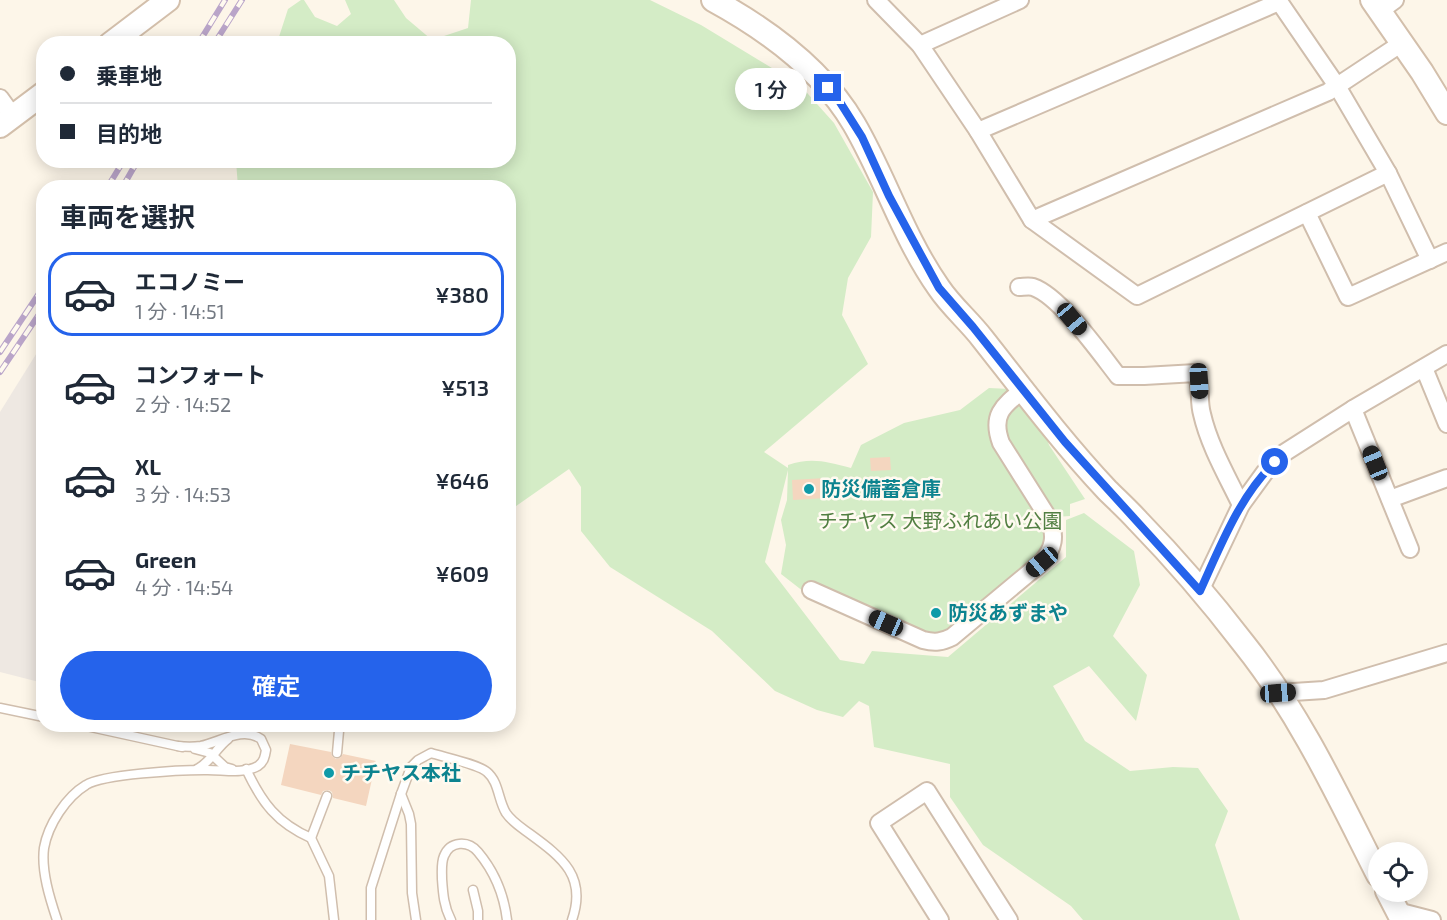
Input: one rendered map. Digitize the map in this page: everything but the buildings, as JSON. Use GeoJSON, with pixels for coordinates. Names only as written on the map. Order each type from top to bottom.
{"type":"FeatureCollection","features":[{"type":"Feature","properties":{"kind":"street"},"geometry":{"type":"LineString","coordinates":[[121,36],[168,0]]}},
{"type":"Feature","properties":{"kind":"street"},"geometry":{"type":"LineString","coordinates":[[713,0],[786,47],[818,76],[838,99],[862,137],[894,205],[939,288],[1106,489],[1139,521],[1246,645],[1331,780],[1368,855]]}},
{"type":"Feature","properties":{"kind":"street"},"geometry":{"type":"LineString","coordinates":[[876,0],[920,45],[978,131],[1032,220],[1137,296],[1388,173]]}},
{"type":"Feature","properties":{"kind":"street"},"geometry":{"type":"LineString","coordinates":[[920,45],[1020,0]]}},
{"type":"Feature","properties":{"kind":"street"},"geometry":{"type":"LineString","coordinates":[[978,131],[1278,1],[1337,87],[1388,173],[1430,260]]}},
{"type":"Feature","properties":{"kind":"street"},"geometry":{"type":"LineString","coordinates":[[1382,4],[1402,43],[1447,113]]}},
{"type":"Feature","properties":{"kind":"street"},"geometry":{"type":"LineString","coordinates":[[1032,220],[1337,87],[1402,43]]}},
{"type":"Feature","properties":{"kind":"street"},"geometry":{"type":"LineString","coordinates":[[4,114],[36,97]]}},
{"type":"Feature","properties":{"kind":"street"},"geometry":{"type":"LineString","coordinates":[[1307,213],[1348,297],[1447,252]]}},
{"type":"Feature","properties":{"kind":"street"},"geometry":{"type":"LineString","coordinates":[[1019,287],[1033,287],[1051,299],[1072,319],[1118,375],[1196,373],[1199,381],[1201,413],[1241,505]]}},
{"type":"Feature","properties":{"kind":"street"},"geometry":{"type":"LineString","coordinates":[[1200,591],[1241,505],[1265,472],[1284,453],[1447,354]]}},
{"type":"Feature","properties":{"kind":"street"},"geometry":{"type":"LineString","coordinates":[[1424,368],[1447,424]]}},
{"type":"Feature","properties":{"kind":"street"},"geometry":{"type":"LineString","coordinates":[[811,590],[923,640],[944,641],[952,637],[1042,562],[1050,553],[1054,542],[1054,530],[1001,443],[997,432],[997,420],[1001,409],[1023,390]]}},
{"type":"Feature","properties":{"kind":"street"},"geometry":{"type":"LineString","coordinates":[[1353,409],[1410,549]]}},
{"type":"Feature","properties":{"kind":"street"},"geometry":{"type":"LineString","coordinates":[[1390,499],[1447,478]]}},
{"type":"Feature","properties":{"kind":"street"},"geometry":{"type":"LineString","coordinates":[[1278,693],[1324,690],[1447,653]]}},
{"type":"Feature","properties":{"kind":"street"},"geometry":{"type":"LineString","coordinates":[[940,920],[879,823],[927,791],[1006,919]]}},
{"type":"Feature","properties":{"kind":"street"},"geometry":{"type":"LineString","coordinates":[[1395,907],[1432,920]]}},
{"type":"Feature","properties":{"kind":"lane"},"geometry":{"type":"LineString","coordinates":[[0,708],[36,715]]}},
{"type":"Feature","properties":{"kind":"lane"},"geometry":{"type":"LineString","coordinates":[[113,732],[207,752],[225,766],[243,770],[277,818],[293,830],[311,838],[329,876],[334,920]]}},
{"type":"Feature","properties":{"kind":"lane"},"geometry":{"type":"LineString","coordinates":[[336,753],[339,732]]}},
{"type":"Feature","properties":{"kind":"lane"},"geometry":{"type":"LineString","coordinates":[[57,920],[45,873],[44,849],[51,829],[64,806],[87,784],[120,776],[243,770],[258,766],[266,750],[261,739],[255,735],[243,734],[202,746],[177,746]]}},
{"type":"Feature","properties":{"kind":"lane"},"geometry":{"type":"LineString","coordinates":[[187,771],[201,767],[229,739],[243,734]]}},
{"type":"Feature","properties":{"kind":"lane"},"geometry":{"type":"LineString","coordinates":[[371,920],[371,888],[401,794],[411,767],[430,753],[485,770],[493,778],[505,812],[512,820],[566,862],[575,881],[578,903],[572,920]]}},
{"type":"Feature","properties":{"kind":"lane"},"geometry":{"type":"LineString","coordinates":[[401,794],[411,824],[412,893],[416,920]]}},
{"type":"Feature","properties":{"kind":"lane"},"geometry":{"type":"LineString","coordinates":[[311,838],[327,796]]}},
{"type":"Feature","properties":{"kind":"lane"},"geometry":{"type":"LineString","coordinates":[[450,920],[443,896],[441,866],[448,849],[456,844],[467,844],[477,850],[498,885],[507,920]]}},
{"type":"Feature","properties":{"kind":"lane"},"geometry":{"type":"LineString","coordinates":[[473,890],[478,920]]}},
{"type":"Feature","properties":{"kind":"shaded area"},"geometry":{"type":"Polygon","coordinates":[[[36,354],[36,681],[0,672],[0,412],[36,354]]]}},
{"type":"Feature","properties":{"kind":"green space"},"geometry":{"type":"Polygon","coordinates":[[[304,0],[315,17],[337,26],[351,14],[345,0],[394,0],[406,18],[427,36],[279,36],[288,9],[304,0]]]}},
{"type":"Feature","properties":{"kind":"green space","name":"チチヤス 大野ふれあい公園"},"geometry":{"type":"Polygon","coordinates":[[[471,0],[650,0],[701,25],[800,85],[834,123],[873,192],[871,237],[848,278],[842,315],[868,364],[764,452],[788,468],[788,465],[812,461],[851,468],[861,445],[904,423],[960,410],[989,388],[1010,389],[1045,432],[1049,445],[1085,499],[1070,504],[1070,516],[1055,517],[1060,543],[956,642],[808,595],[781,574],[786,545],[781,520],[787,500],[788,470],[765,562],[840,660],[864,664],[872,651],[948,657],[1066,557],[1066,520],[1084,513],[1134,551],[1140,585],[1113,636],[1147,675],[1136,721],[1089,666],[1053,686],[1085,741],[1130,771],[1173,767],[1198,768],[1228,811],[1215,845],[1240,920],[1083,920],[1071,906],[983,845],[950,797],[950,764],[874,747],[869,706],[859,701],[843,717],[817,710],[775,691],[712,631],[610,567],[581,531],[581,487],[569,469],[516,506],[516,180],[237,180],[237,168],[516,168],[516,36],[444,36],[468,28],[471,0]]]}},
{"type":"Feature","properties":{"kind":"railway"},"geometry":{"type":"LineString","coordinates":[[203,36],[225,0]]}},
{"type":"Feature","properties":{"kind":"railway"},"geometry":{"type":"LineString","coordinates":[[219,36],[242,0]]}},
{"type":"Feature","properties":{"kind":"railway"},"geometry":{"type":"LineString","coordinates":[[112,180],[119,168]]}},
{"type":"Feature","properties":{"kind":"railway"},"geometry":{"type":"LineString","coordinates":[[127,180],[133,168]]}},
{"type":"Feature","properties":{"kind":"railway"},"geometry":{"type":"LineString","coordinates":[[0,352],[36,298]]}},
{"type":"Feature","properties":{"kind":"railway"},"geometry":{"type":"LineString","coordinates":[[0,372],[36,319]]}},
{"type":"Feature","properties":{"kind":"place","name":"防災備蓄倉庫"},"geometry":{"type":"Point","coordinates":[809,489]}},
{"type":"Feature","properties":{"kind":"place","name":"防災あずまや"},"geometry":{"type":"Point","coordinates":[936,613]}},
{"type":"Feature","properties":{"kind":"place","name":"チチヤス本社"},"geometry":{"type":"Point","coordinates":[329,773]}},
{"type":"Feature","properties":{"kind":"route"},"geometry":{"type":"LineString","coordinates":[[828,88],[838,99],[862,137],[889,196],[939,288],[973,327],[1038,411],[1200,591],[1241,505],[1275,462]]}}]}
